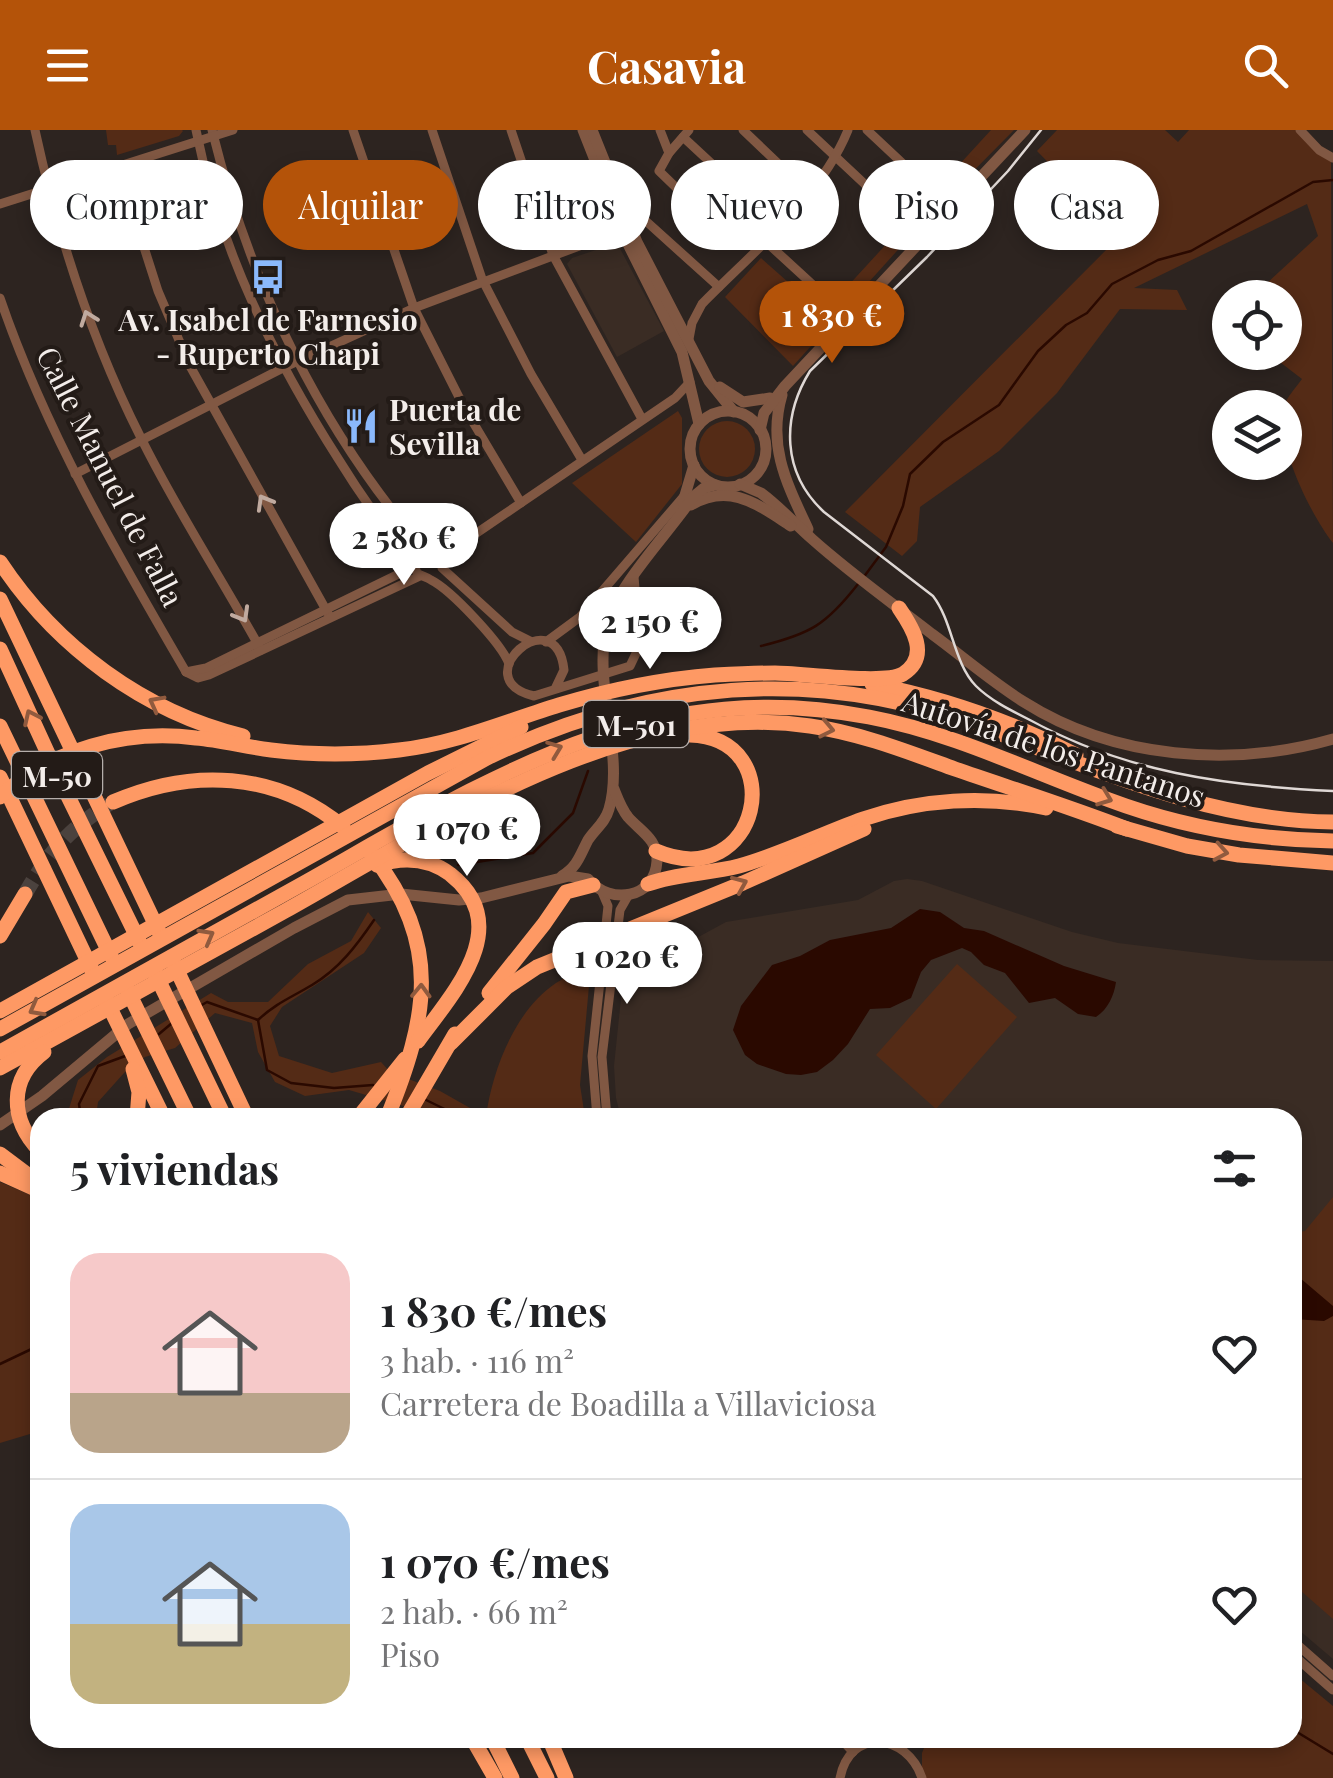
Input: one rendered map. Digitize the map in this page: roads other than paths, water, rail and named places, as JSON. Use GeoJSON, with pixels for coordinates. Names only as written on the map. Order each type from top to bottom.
{"type":"FeatureCollection","features":[{"type":"Feature","properties":{"kind":"highway"},"geometry":{"type":"LineString","coordinates":[[0,562],[32,606],[67,642],[126,687],[172,712],[227,732],[316,752]]}},
{"type":"Feature","properties":{"kind":"highway"},"geometry":{"type":"LineString","coordinates":[[0,599],[243,1108]]}},
{"type":"Feature","properties":{"kind":"highway"},"geometry":{"type":"LineString","coordinates":[[0,798],[44,765],[115,739],[194,737],[274,750],[316,752],[401,750],[662,682],[736,674],[886,678],[905,672],[917,654],[915,632],[899,608]]}},
{"type":"Feature","properties":{"kind":"highway","name":"M-50"},"geometry":{"type":"LineString","coordinates":[[0,649],[219,1108]]}},
{"type":"Feature","properties":{"kind":"highway"},"geometry":{"type":"LineString","coordinates":[[828,676],[933,696],[984,713],[1046,740],[1113,778]]}},
{"type":"Feature","properties":{"kind":"highway","name":"Autovía de los Pantanos"},"geometry":{"type":"LineString","coordinates":[[0,1029],[536,734],[642,702],[688,693],[751,688],[867,696],[980,726],[1113,778],[1199,804],[1262,816],[1333,822]]}},
{"type":"Feature","properties":{"kind":"highway"},"geometry":{"type":"LineString","coordinates":[[0,1011],[428,773],[516,728],[614,692]]}},
{"type":"Feature","properties":{"kind":"highway","name":"Autovía de los Pantanos"},"geometry":{"type":"LineString","coordinates":[[0,1052],[500,774],[590,736],[694,713],[751,708],[864,716],[919,728],[973,746],[1177,822],[1286,840],[1333,842]]}},
{"type":"Feature","properties":{"kind":"highway","name":"M-50"},"geometry":{"type":"LineString","coordinates":[[0,726],[185,1108]]}},
{"type":"Feature","properties":{"kind":"highway"},"geometry":{"type":"LineString","coordinates":[[0,1068],[528,778],[599,751],[712,726],[809,726],[863,737],[1186,846],[1333,863]]}},
{"type":"Feature","properties":{"kind":"highway"},"geometry":{"type":"LineString","coordinates":[[656,850],[692,859],[729,847],[746,825],[752,793],[749,776],[734,749],[713,738],[661,736]]}},
{"type":"Feature","properties":{"kind":"highway"},"geometry":{"type":"LineString","coordinates":[[0,778],[159,1108]]}},
{"type":"Feature","properties":{"kind":"highway"},"geometry":{"type":"LineString","coordinates":[[113,802],[189,780],[242,781],[294,795],[332,817],[371,853],[399,894],[414,934],[422,976],[418,1031],[391,1108]]}},
{"type":"Feature","properties":{"kind":"highway"},"geometry":{"type":"LineString","coordinates":[[648,884],[667,877],[737,866],[866,818],[910,806],[990,800],[1127,828]]}},
{"type":"Feature","properties":{"kind":"highway"},"geometry":{"type":"LineString","coordinates":[[450,1043],[507,987],[537,967],[887,820],[958,801]]}},
{"type":"Feature","properties":{"kind":"highway"},"geometry":{"type":"LineString","coordinates":[[354,872],[394,860],[416,859],[436,865],[465,888],[476,910],[480,932],[465,978],[366,1108]]}},
{"type":"Feature","properties":{"kind":"highway"},"geometry":{"type":"LineString","coordinates":[[411,1108],[462,1024],[544,924],[557,901],[566,892],[594,886]]}},
{"type":"Feature","properties":{"kind":"highway"},"geometry":{"type":"LineString","coordinates":[[0,936],[25,894]]}},
{"type":"Feature","properties":{"kind":"highway"},"geometry":{"type":"LineString","coordinates":[[71,928],[79,956],[129,1061],[139,1092],[138,1108]]}},
{"type":"Feature","properties":{"kind":"highway"},"geometry":{"type":"LineString","coordinates":[[30,1141],[18,1121],[19,1083],[33,1060],[71,1031]]}},
{"type":"Feature","properties":{"kind":"highway"},"geometry":{"type":"LineString","coordinates":[[221,1060],[253,1108]]}},
{"type":"Feature","properties":{"kind":"highway"},"geometry":{"type":"LineString","coordinates":[[0,1154],[30,1180]]}},
{"type":"Feature","properties":{"kind":"highway"},"geometry":{"type":"LineString","coordinates":[[0,1174],[30,1184]]}},
{"type":"Feature","properties":{"kind":"highway"},"geometry":{"type":"LineString","coordinates":[[478,1748],[495,1778]]}},
{"type":"Feature","properties":{"kind":"highway"},"geometry":{"type":"LineString","coordinates":[[497,1748],[512,1778]]}},
{"type":"Feature","properties":{"kind":"highway"},"geometry":{"type":"LineString","coordinates":[[532,1748],[547,1778]]}},
{"type":"Feature","properties":{"kind":"highway"},"geometry":{"type":"LineString","coordinates":[[552,1748],[566,1778]]}},
{"type":"Feature","properties":{"kind":"street"},"geometry":{"type":"LineString","coordinates":[[34,130],[41,160]]}},
{"type":"Feature","properties":{"kind":"street"},"geometry":{"type":"LineString","coordinates":[[133,160],[197,135],[233,130]]}},
{"type":"Feature","properties":{"kind":"street"},"geometry":{"type":"LineString","coordinates":[[353,130],[414,308],[520,503]]}},
{"type":"Feature","properties":{"kind":"street"},"geometry":{"type":"LineString","coordinates":[[432,130],[482,279],[531,374],[582,460]]}},
{"type":"Feature","properties":{"kind":"street"},"geometry":{"type":"LineString","coordinates":[[511,130],[553,255],[642,419]]}},
{"type":"Feature","properties":{"kind":"street"},"geometry":{"type":"LineString","coordinates":[[583,130],[595,160]]}},
{"type":"Feature","properties":{"kind":"street"},"geometry":{"type":"LineString","coordinates":[[592,130],[604,160]]}},
{"type":"Feature","properties":{"kind":"street"},"geometry":{"type":"LineString","coordinates":[[660,130],[669,154]]}},
{"type":"Feature","properties":{"kind":"street"},"geometry":{"type":"LineString","coordinates":[[742,130],[774,160]]}},
{"type":"Feature","properties":{"kind":"street"},"geometry":{"type":"LineString","coordinates":[[807,130],[859,179]]}},
{"type":"Feature","properties":{"kind":"street"},"geometry":{"type":"LineString","coordinates":[[832,160],[848,130]]}},
{"type":"Feature","properties":{"kind":"street"},"geometry":{"type":"LineString","coordinates":[[867,130],[899,160]]}},
{"type":"Feature","properties":{"kind":"street"},"geometry":{"type":"LineString","coordinates":[[740,484],[757,473],[762,464],[766,447],[760,430],[764,413],[785,386],[1025,130]]}},
{"type":"Feature","properties":{"kind":"street"},"geometry":{"type":"LineString","coordinates":[[1300,130],[1333,158]]}},
{"type":"Feature","properties":{"kind":"street"},"geometry":{"type":"LineString","coordinates":[[213,133],[248,251],[298,362],[358,461],[427,552],[512,632],[530,641],[546,642],[557,650],[563,663],[562,677],[555,688]]}},
{"type":"Feature","properties":{"kind":"street"},"geometry":{"type":"LineString","coordinates":[[671,183],[659,171],[686,133],[713,160]]}},
{"type":"Feature","properties":{"kind":"street"},"geometry":{"type":"LineString","coordinates":[[197,135],[233,256],[283,368],[345,470],[390,534],[420,571],[497,641],[509,664],[511,679],[526,694],[542,695],[624,669],[636,659],[640,645],[634,577]]}},
{"type":"Feature","properties":{"kind":"street"},"geometry":{"type":"LineString","coordinates":[[0,204],[30,194]]}},
{"type":"Feature","properties":{"kind":"street"},"geometry":{"type":"LineString","coordinates":[[651,226],[719,287]]}},
{"type":"Feature","properties":{"kind":"street"},"geometry":{"type":"LineString","coordinates":[[66,250],[88,318],[141,440],[259,646],[420,571],[438,576],[441,563],[520,503],[675,398],[690,382]]}},
{"type":"Feature","properties":{"kind":"street"},"geometry":{"type":"LineString","coordinates":[[145,250],[158,291],[209,405],[327,613]]}},
{"type":"Feature","properties":{"kind":"street"},"geometry":{"type":"LineString","coordinates":[[76,474],[283,368],[414,308],[567,250]]}},
{"type":"Feature","properties":{"kind":"street"},"geometry":{"type":"LineString","coordinates":[[632,250],[676,335],[690,382],[699,424],[690,448],[694,466],[715,484]]}},
{"type":"Feature","properties":{"kind":"street"},"geometry":{"type":"LineString","coordinates":[[643,250],[709,382],[760,430]]}},
{"type":"Feature","properties":{"kind":"street"},"geometry":{"type":"LineString","coordinates":[[686,334],[685,321],[692,311],[754,250]]}},
{"type":"Feature","properties":{"kind":"street"},"geometry":{"type":"LineString","coordinates":[[775,250],[850,318]]}},
{"type":"Feature","properties":{"kind":"street","name":"Calle Manuel de Falla"},"geometry":{"type":"LineString","coordinates":[[0,298],[26,369],[76,474],[186,672],[198,678],[209,675],[259,646]]}},
{"type":"Feature","properties":{"kind":"street"},"geometry":{"type":"LineString","coordinates":[[686,334],[702,304]]}},
{"type":"Feature","properties":{"kind":"street"},"geometry":{"type":"LineString","coordinates":[[674,312],[692,311]]}},
{"type":"Feature","properties":{"kind":"street"},"geometry":{"type":"LineString","coordinates":[[703,368],[736,400],[770,398]]}},
{"type":"Feature","properties":{"kind":"street"},"geometry":{"type":"LineString","coordinates":[[699,424],[715,414],[738,413],[785,386]]}},
{"type":"Feature","properties":{"kind":"street"},"geometry":{"type":"LineString","coordinates":[[785,386],[776,416],[777,454],[812,539]]}},
{"type":"Feature","properties":{"kind":"street"},"geometry":{"type":"LineString","coordinates":[[675,398],[694,399]]}},
{"type":"Feature","properties":{"kind":"street"},"geometry":{"type":"LineString","coordinates":[[762,464],[765,487],[776,504]]}},
{"type":"Feature","properties":{"kind":"street"},"geometry":{"type":"LineString","coordinates":[[673,524],[694,466]]}},
{"type":"Feature","properties":{"kind":"street"},"geometry":{"type":"LineString","coordinates":[[605,1108],[602,1057],[620,910],[628,896],[648,884],[657,862],[652,841],[621,807],[614,789],[603,668],[608,624],[634,577],[698,492],[715,484],[753,488],[875,591],[1026,704],[1104,738],[1152,750],[1231,756],[1283,752],[1333,739]]}},
{"type":"Feature","properties":{"kind":"street"},"geometry":{"type":"LineString","coordinates":[[546,642],[580,617],[687,493]]}},
{"type":"Feature","properties":{"kind":"street"},"geometry":{"type":"LineString","coordinates":[[686,508],[712,495],[741,496],[812,539]]}},
{"type":"Feature","properties":{"kind":"street"},"geometry":{"type":"LineString","coordinates":[[420,571],[419,556],[427,552]]}},
{"type":"Feature","properties":{"kind":"street"},"geometry":{"type":"LineString","coordinates":[[509,664],[514,651],[530,641]]}},
{"type":"Feature","properties":{"kind":"street"},"geometry":{"type":"LineString","coordinates":[[602,827],[614,789]]}},
{"type":"Feature","properties":{"kind":"street"},"geometry":{"type":"LineString","coordinates":[[553,880],[582,856],[592,834],[602,827],[626,822],[638,827]]}},
{"type":"Feature","properties":{"kind":"street"},"geometry":{"type":"LineString","coordinates":[[582,856],[594,886],[608,906],[592,1056],[595,1108]]}},
{"type":"Feature","properties":{"kind":"street"},"geometry":{"type":"LineString","coordinates":[[0,1125],[42,1096],[128,1024],[348,900],[401,894],[459,900],[496,896],[578,876],[594,886],[628,896]]}},
{"type":"Feature","properties":{"kind":"street"},"geometry":{"type":"LineString","coordinates":[[1302,1649],[1333,1676]]}},
{"type":"Feature","properties":{"kind":"street"},"geometry":{"type":"LineString","coordinates":[[1302,1663],[1333,1690]]}},
{"type":"Feature","properties":{"kind":"street"},"geometry":{"type":"LineString","coordinates":[[849,1748],[853,1752]]}},
{"type":"Feature","properties":{"kind":"street"},"geometry":{"type":"LineString","coordinates":[[840,1778],[847,1759],[860,1748]]}},
{"type":"Feature","properties":{"kind":"street"},"geometry":{"type":"LineString","coordinates":[[905,1748],[917,1762],[922,1778]]}},
{"type":"Feature","properties":{"kind":"waterway"},"geometry":{"type":"LineString","coordinates":[[863,578],[886,547],[903,506],[910,474],[943,442],[999,405],[1038,351],[1066,325],[1087,313],[1112,284],[1158,260],[1191,251],[1313,182],[1333,180]]}},
{"type":"Feature","properties":{"kind":"waterway"},"geometry":{"type":"LineString","coordinates":[[761,646],[816,626],[858,584]]}},
{"type":"Feature","properties":{"kind":"waterway"},"geometry":{"type":"LineString","coordinates":[[458,865],[533,853],[573,813],[588,771]]}},
{"type":"Feature","properties":{"kind":"waterway"},"geometry":{"type":"LineString","coordinates":[[200,1006],[207,1002],[258,1020],[331,972],[374,920]]}},
{"type":"Feature","properties":{"kind":"waterway"},"geometry":{"type":"LineString","coordinates":[[258,1020],[267,1070],[291,1083],[334,1088],[373,1085]]}},
{"type":"Feature","properties":{"kind":"waterway"},"geometry":{"type":"LineString","coordinates":[[159,1034],[172,1023]]}},
{"type":"Feature","properties":{"kind":"waterway"},"geometry":{"type":"LineString","coordinates":[[80,1108],[98,1066],[128,1055]]}},
{"type":"Feature","properties":{"kind":"waterway"},"geometry":{"type":"LineString","coordinates":[[424,1099],[442,1108]]}},
{"type":"Feature","properties":{"kind":"waterway"},"geometry":{"type":"LineString","coordinates":[[0,1364],[30,1350]]}},
{"type":"Feature","properties":{"kind":"waterway"},"geometry":{"type":"LineString","coordinates":[[1302,1735],[1333,1754]]}},
{"type":"Feature","properties":{"kind":"tunnel"},"geometry":{"type":"LineString","coordinates":[[25,894],[61,843],[109,804]]}},
{"type":"Feature","properties":{"kind":"tram line"},"geometry":{"type":"LineString","coordinates":[[1041,130],[927,257],[810,371],[794,407],[791,426],[793,463],[800,480],[824,512],[933,596],[968,676],[1000,704],[1064,737],[1138,764],[1214,780],[1333,791]]}},
{"type":"Feature","properties":{"kind":"place","name":"Av. Isabel de Farnesio - Ruperto Chapi"},"geometry":{"type":"Point","coordinates":[268,277]}},
{"type":"Feature","properties":{"kind":"place","name":"Puerta de Sevilla"},"geometry":{"type":"Point","coordinates":[361,426]}}]}
